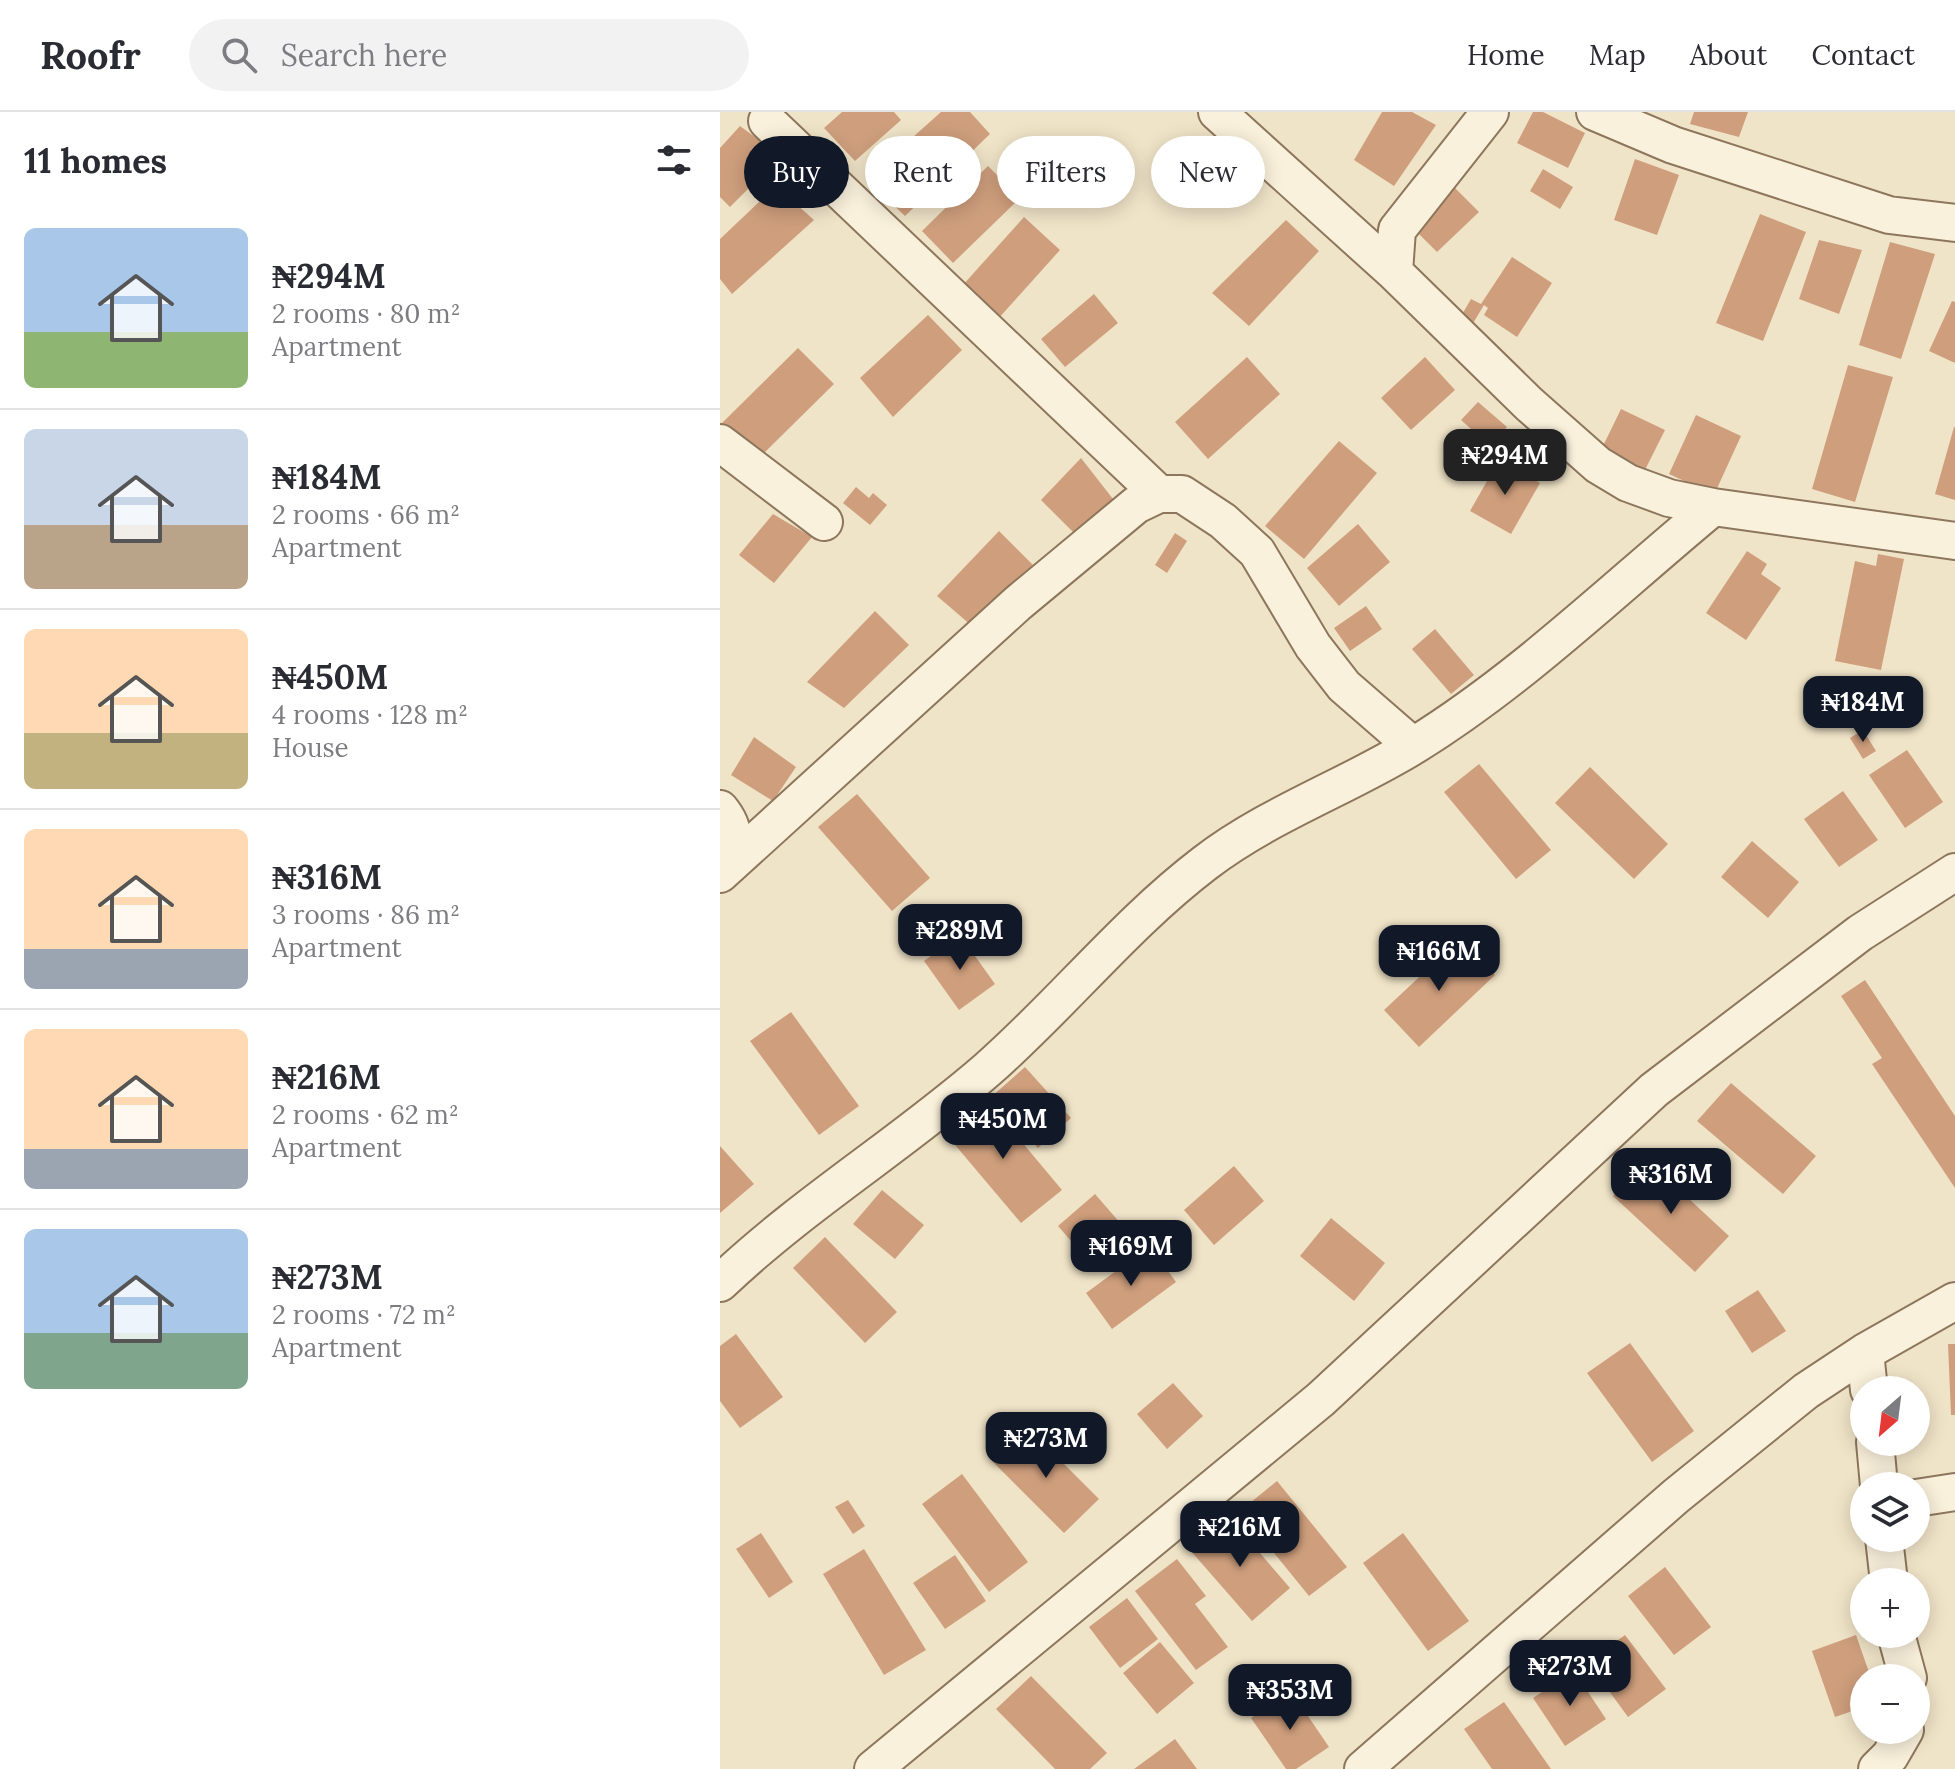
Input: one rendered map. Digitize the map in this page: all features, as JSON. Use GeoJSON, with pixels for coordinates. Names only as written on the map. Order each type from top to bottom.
{"type":"FeatureCollection","features":[{"type":"Feature","properties":{"kind":"street"},"geometry":{"type":"LineString","coordinates":[[1217,112],[1394,272],[1529,404],[1598,465],[1628,483],[1713,507],[1955,541]]}},
{"type":"Feature","properties":{"kind":"street"},"geometry":{"type":"LineString","coordinates":[[1394,272],[1397,230],[1490,112]]}},
{"type":"Feature","properties":{"kind":"street"},"geometry":{"type":"LineString","coordinates":[[1595,112],[1673,145],[1889,215],[1955,223]]}},
{"type":"Feature","properties":{"kind":"street"},"geometry":{"type":"LineString","coordinates":[[767,121],[1159,494]]}},
{"type":"Feature","properties":{"kind":"street"},"geometry":{"type":"LineString","coordinates":[[720,443],[824,522]]}},
{"type":"Feature","properties":{"kind":"street"},"geometry":{"type":"LineString","coordinates":[[720,872],[1018,603],[1136,505],[1159,494],[1182,494],[1223,521],[1257,552],[1292,615],[1344,686],[1413,746]]}},
{"type":"Feature","properties":{"kind":"street"},"geometry":{"type":"LineString","coordinates":[[720,1283],[763,1243],[988,1068],[1101,954],[1206,862],[1297,806],[1413,746],[1552,644],[1713,507]]}},
{"type":"Feature","properties":{"kind":"street"},"geometry":{"type":"LineString","coordinates":[[720,809],[732,824],[735,843],[720,872]]}},
{"type":"Feature","properties":{"kind":"street"},"geometry":{"type":"LineString","coordinates":[[873,1769],[1321,1399],[1654,1090],[1860,933],[1955,872]]}},
{"type":"Feature","properties":{"kind":"street"},"geometry":{"type":"LineString","coordinates":[[1363,1769],[1676,1496],[1806,1391],[1865,1352],[1955,1301]]}},
{"type":"Feature","properties":{"kind":"street"},"geometry":{"type":"LineString","coordinates":[[1865,1352],[1868,1376]]}},
{"type":"Feature","properties":{"kind":"street"},"geometry":{"type":"LineString","coordinates":[[1930,1496],[1955,1492]]}},
{"type":"Feature","properties":{"kind":"street"},"geometry":{"type":"LineString","coordinates":[[1877,1769],[1897,1744]]}},
{"type":"Feature","properties":{"kind":"building"},"geometry":{"type":"Polygon","coordinates":[[[842,112],[894,112],[901,120],[883,136],[865,136],[865,152],[855,161],[849,155],[849,136],[832,136],[824,128],[842,112]]]}},
{"type":"Feature","properties":{"kind":"building"},"geometry":{"type":"Polygon","coordinates":[[[941,112],[970,112],[990,134],[981,143],[981,136],[914,136],[941,112]]]}},
{"type":"Feature","properties":{"kind":"building"},"geometry":{"type":"Polygon","coordinates":[[[1382,112],[1412,112],[1436,125],[1394,186],[1354,160],[1382,112]]]}},
{"type":"Feature","properties":{"kind":"building"},"geometry":{"type":"Polygon","coordinates":[[[1533,112],[1543,112],[1585,133],[1568,168],[1517,143],[1533,112]]]}},
{"type":"Feature","properties":{"kind":"building"},"geometry":{"type":"Polygon","coordinates":[[[1694,112],[1748,112],[1739,137],[1690,124],[1694,112]]]}},
{"type":"Feature","properties":{"kind":"building"},"geometry":{"type":"Polygon","coordinates":[[[740,126],[754,136],[744,136],[744,193],[730,207],[720,197],[720,148],[740,126]]]}},
{"type":"Feature","properties":{"kind":"building"},"geometry":{"type":"Polygon","coordinates":[[[1635,159],[1679,175],[1657,235],[1614,220],[1635,159]]]}},
{"type":"Feature","properties":{"kind":"building"},"geometry":{"type":"Polygon","coordinates":[[[988,166],[997,175],[997,208],[1010,208],[953,263],[922,231],[945,208],[981,208],[981,173],[988,166]]]}},
{"type":"Feature","properties":{"kind":"building"},"geometry":{"type":"Polygon","coordinates":[[[1543,169],[1573,187],[1560,209],[1530,191],[1543,169]]]}},
{"type":"Feature","properties":{"kind":"building"},"geometry":{"type":"Polygon","coordinates":[[[1447,180],[1479,212],[1437,252],[1406,221],[1447,180]]]}},
{"type":"Feature","properties":{"kind":"building"},"geometry":{"type":"Polygon","coordinates":[[[753,208],[801,208],[814,220],[732,294],[720,279],[720,239],[753,208]]]}},
{"type":"Feature","properties":{"kind":"building"},"geometry":{"type":"Polygon","coordinates":[[[897,208],[913,208],[905,216],[897,208]]]}},
{"type":"Feature","properties":{"kind":"building"},"geometry":{"type":"Polygon","coordinates":[[[1760,214],[1806,232],[1763,341],[1716,323],[1760,214]]]}},
{"type":"Feature","properties":{"kind":"building"},"geometry":{"type":"Polygon","coordinates":[[[1024,217],[1060,250],[998,319],[962,286],[1024,217]]]}},
{"type":"Feature","properties":{"kind":"building"},"geometry":{"type":"Polygon","coordinates":[[[1286,220],[1319,251],[1249,326],[1212,293],[1286,220]]]}},
{"type":"Feature","properties":{"kind":"building"},"geometry":{"type":"Polygon","coordinates":[[[1819,240],[1862,250],[1839,314],[1799,299],[1819,240]]]}},
{"type":"Feature","properties":{"kind":"building"},"geometry":{"type":"Polygon","coordinates":[[[1890,242],[1935,254],[1901,359],[1859,345],[1890,242]]]}},
{"type":"Feature","properties":{"kind":"building"},"geometry":{"type":"Polygon","coordinates":[[[1512,257],[1552,283],[1517,337],[1484,315],[1488,308],[1484,305],[1472,325],[1460,318],[1471,299],[1481,304],[1512,257]]]}},
{"type":"Feature","properties":{"kind":"building"},"geometry":{"type":"Polygon","coordinates":[[[1094,294],[1118,323],[1065,367],[1041,339],[1094,294]]]}},
{"type":"Feature","properties":{"kind":"building"},"geometry":{"type":"Polygon","coordinates":[[[1952,301],[1955,302],[1955,363],[1929,351],[1952,301]]]}},
{"type":"Feature","properties":{"kind":"building"},"geometry":{"type":"Polygon","coordinates":[[[928,315],[962,350],[893,417],[860,378],[928,315]]]}},
{"type":"Feature","properties":{"kind":"building"},"geometry":{"type":"Polygon","coordinates":[[[798,348],[834,384],[758,459],[720,425],[798,348]]]}},
{"type":"Feature","properties":{"kind":"building"},"geometry":{"type":"Polygon","coordinates":[[[1247,357],[1280,394],[1208,459],[1175,422],[1247,357]]]}},
{"type":"Feature","properties":{"kind":"building"},"geometry":{"type":"Polygon","coordinates":[[[1425,357],[1455,390],[1411,430],[1381,398],[1425,357]]]}},
{"type":"Feature","properties":{"kind":"building"},"geometry":{"type":"Polygon","coordinates":[[[1848,365],[1893,377],[1855,502],[1812,489],[1848,365]]]}},
{"type":"Feature","properties":{"kind":"building"},"geometry":{"type":"Polygon","coordinates":[[[1478,402],[1507,427],[1490,446],[1461,420],[1478,402]]]}},
{"type":"Feature","properties":{"kind":"building"},"geometry":{"type":"Polygon","coordinates":[[[1621,409],[1665,430],[1645,470],[1602,448],[1621,409]]]}},
{"type":"Feature","properties":{"kind":"building"},"geometry":{"type":"Polygon","coordinates":[[[1696,415],[1741,436],[1714,495],[1669,474],[1696,415]]]}},
{"type":"Feature","properties":{"kind":"building"},"geometry":{"type":"Polygon","coordinates":[[[1955,427],[1955,500],[1935,494],[1955,427]]]}},
{"type":"Feature","properties":{"kind":"building"},"geometry":{"type":"Polygon","coordinates":[[[1339,441],[1377,473],[1304,559],[1265,526],[1339,441]]]}},
{"type":"Feature","properties":{"kind":"building"},"geometry":{"type":"Polygon","coordinates":[[[1081,458],[1113,499],[1073,532],[1041,500],[1081,458]]]}},
{"type":"Feature","properties":{"kind":"building"},"geometry":{"type":"Polygon","coordinates":[[[1499,460],[1540,483],[1511,534],[1470,511],[1499,460]]]}},
{"type":"Feature","properties":{"kind":"building"},"geometry":{"type":"Polygon","coordinates":[[[856,487],[869,498],[873,493],[887,505],[870,525],[843,503],[856,487]]]}},
{"type":"Feature","properties":{"kind":"building"},"geometry":{"type":"Polygon","coordinates":[[[773,514],[812,537],[774,583],[739,555],[773,514]]]}},
{"type":"Feature","properties":{"kind":"building"},"geometry":{"type":"Polygon","coordinates":[[[1358,524],[1390,562],[1339,606],[1307,568],[1358,524]]]}},
{"type":"Feature","properties":{"kind":"building"},"geometry":{"type":"Polygon","coordinates":[[[999,531],[1033,565],[972,626],[937,596],[999,531]]]}},
{"type":"Feature","properties":{"kind":"building"},"geometry":{"type":"Polygon","coordinates":[[[1175,533],[1187,541],[1167,573],[1155,565],[1175,533]]]}},
{"type":"Feature","properties":{"kind":"building"},"geometry":{"type":"Polygon","coordinates":[[[1747,551],[1767,564],[1761,574],[1781,588],[1746,640],[1706,613],[1747,551]]]}},
{"type":"Feature","properties":{"kind":"building"},"geometry":{"type":"Polygon","coordinates":[[[1878,554],[1904,559],[1881,670],[1835,661],[1855,561],[1876,566],[1878,554]]]}},
{"type":"Feature","properties":{"kind":"building"},"geometry":{"type":"Polygon","coordinates":[[[1366,606],[1382,629],[1350,651],[1334,628],[1366,606]]]}},
{"type":"Feature","properties":{"kind":"building"},"geometry":{"type":"Polygon","coordinates":[[[875,611],[909,645],[844,708],[807,682],[875,611]]]}},
{"type":"Feature","properties":{"kind":"building"},"geometry":{"type":"Polygon","coordinates":[[[1435,629],[1474,675],[1451,694],[1412,649],[1435,629]]]}},
{"type":"Feature","properties":{"kind":"building"},"geometry":{"type":"Polygon","coordinates":[[[1863,730],[1876,751],[1863,759],[1850,738],[1863,730]]]}},
{"type":"Feature","properties":{"kind":"building"},"geometry":{"type":"Polygon","coordinates":[[[754,737],[796,767],[773,801],[731,775],[754,737]]]}},
{"type":"Feature","properties":{"kind":"building"},"geometry":{"type":"Polygon","coordinates":[[[1907,750],[1943,802],[1905,828],[1869,775],[1907,750]]]}},
{"type":"Feature","properties":{"kind":"building"},"geometry":{"type":"Polygon","coordinates":[[[1479,764],[1551,850],[1516,879],[1444,792],[1479,764]]]}},
{"type":"Feature","properties":{"kind":"building"},"geometry":{"type":"Polygon","coordinates":[[[1590,767],[1668,844],[1634,879],[1555,803],[1590,767]]]}},
{"type":"Feature","properties":{"kind":"building"},"geometry":{"type":"Polygon","coordinates":[[[1843,791],[1878,840],[1839,867],[1804,819],[1843,791]]]}},
{"type":"Feature","properties":{"kind":"building"},"geometry":{"type":"Polygon","coordinates":[[[857,794],[930,878],[892,911],[818,827],[857,794]]]}},
{"type":"Feature","properties":{"kind":"building"},"geometry":{"type":"Polygon","coordinates":[[[1752,841],[1799,882],[1768,918],[1721,877],[1752,841]]]}},
{"type":"Feature","properties":{"kind":"building"},"geometry":{"type":"Polygon","coordinates":[[[960,935],[995,984],[959,1010],[924,961],[960,935]]]}},
{"type":"Feature","properties":{"kind":"building"},"geometry":{"type":"Polygon","coordinates":[[[1460,939],[1495,975],[1419,1047],[1384,1010],[1460,939]]]}},
{"type":"Feature","properties":{"kind":"building"},"geometry":{"type":"Polygon","coordinates":[[[1865,980],[1955,1116],[1955,1188],[1872,1064],[1882,1058],[1841,996],[1865,980]]]}},
{"type":"Feature","properties":{"kind":"building"},"geometry":{"type":"Polygon","coordinates":[[[791,1012],[859,1106],[819,1135],[750,1041],[791,1012]]]}},
{"type":"Feature","properties":{"kind":"building"},"geometry":{"type":"Polygon","coordinates":[[[1025,1067],[1071,1118],[1038,1148],[991,1097],[1025,1067]]]}},
{"type":"Feature","properties":{"kind":"building"},"geometry":{"type":"Polygon","coordinates":[[[1731,1083],[1816,1156],[1783,1194],[1697,1121],[1731,1083]]]}},
{"type":"Feature","properties":{"kind":"building"},"geometry":{"type":"Polygon","coordinates":[[[986,1099],[1062,1190],[1021,1223],[945,1133],[986,1099]]]}},
{"type":"Feature","properties":{"kind":"building"},"geometry":{"type":"Polygon","coordinates":[[[720,1146],[754,1184],[720,1213],[720,1146]]]}},
{"type":"Feature","properties":{"kind":"building"},"geometry":{"type":"Polygon","coordinates":[[[1647,1160],[1729,1236],[1695,1272],[1613,1196],[1647,1160]]]}},
{"type":"Feature","properties":{"kind":"building"},"geometry":{"type":"Polygon","coordinates":[[[1234,1166],[1264,1201],[1214,1245],[1184,1210],[1234,1166]]]}},
{"type":"Feature","properties":{"kind":"building"},"geometry":{"type":"Polygon","coordinates":[[[882,1190],[924,1225],[895,1259],[853,1224],[882,1190]]]}},
{"type":"Feature","properties":{"kind":"building"},"geometry":{"type":"Polygon","coordinates":[[[1095,1194],[1128,1232],[1091,1264],[1058,1226],[1095,1194]]]}},
{"type":"Feature","properties":{"kind":"building"},"geometry":{"type":"Polygon","coordinates":[[[1331,1218],[1385,1263],[1354,1301],[1300,1256],[1331,1218]]]}},
{"type":"Feature","properties":{"kind":"building"},"geometry":{"type":"Polygon","coordinates":[[[825,1237],[897,1312],[865,1343],[793,1268],[825,1237]]]}},
{"type":"Feature","properties":{"kind":"building"},"geometry":{"type":"Polygon","coordinates":[[[1150,1246],[1176,1282],[1112,1329],[1086,1293],[1150,1246]]]}},
{"type":"Feature","properties":{"kind":"building"},"geometry":{"type":"Polygon","coordinates":[[[1758,1290],[1786,1331],[1752,1353],[1725,1311],[1758,1290]]]}},
{"type":"Feature","properties":{"kind":"building"},"geometry":{"type":"Polygon","coordinates":[[[736,1334],[783,1397],[740,1428],[720,1401],[720,1346],[736,1334]]]}},
{"type":"Feature","properties":{"kind":"building"},"geometry":{"type":"Polygon","coordinates":[[[1630,1343],[1694,1431],[1652,1462],[1587,1373],[1630,1343]]]}},
{"type":"Feature","properties":{"kind":"building"},"geometry":{"type":"Polygon","coordinates":[[[1948,1344],[1955,1344],[1955,1415],[1951,1415],[1948,1344]]]}},
{"type":"Feature","properties":{"kind":"building"},"geometry":{"type":"Polygon","coordinates":[[[1173,1383],[1203,1416],[1167,1449],[1137,1414],[1173,1383]]]}},
{"type":"Feature","properties":{"kind":"building"},"geometry":{"type":"Polygon","coordinates":[[[1027,1427],[1099,1499],[1064,1533],[992,1461],[1027,1427]]]}},
{"type":"Feature","properties":{"kind":"building"},"geometry":{"type":"Polygon","coordinates":[[[962,1474],[1028,1562],[989,1592],[922,1504],[962,1474]]]}},
{"type":"Feature","properties":{"kind":"building"},"geometry":{"type":"Polygon","coordinates":[[[1277,1481],[1347,1567],[1309,1596],[1240,1511],[1277,1481]]]}},
{"type":"Feature","properties":{"kind":"building"},"geometry":{"type":"Polygon","coordinates":[[[848,1500],[865,1526],[853,1534],[835,1507],[848,1500]]]}},
{"type":"Feature","properties":{"kind":"building"},"geometry":{"type":"Polygon","coordinates":[[[1229,1517],[1290,1588],[1252,1621],[1190,1550],[1229,1517]]]}},
{"type":"Feature","properties":{"kind":"building"},"geometry":{"type":"Polygon","coordinates":[[[761,1533],[793,1582],[769,1598],[736,1549],[761,1533]]]}},
{"type":"Feature","properties":{"kind":"building"},"geometry":{"type":"Polygon","coordinates":[[[1403,1533],[1469,1621],[1428,1651],[1363,1563],[1403,1533]]]}},
{"type":"Feature","properties":{"kind":"building"},"geometry":{"type":"Polygon","coordinates":[[[864,1549],[926,1650],[884,1675],[823,1574],[864,1549]]]}},
{"type":"Feature","properties":{"kind":"building"},"geometry":{"type":"Polygon","coordinates":[[[955,1555],[986,1601],[945,1629],[913,1583],[955,1555]]]}},
{"type":"Feature","properties":{"kind":"building"},"geometry":{"type":"Polygon","coordinates":[[[1177,1559],[1206,1596],[1195,1604],[1228,1647],[1196,1670],[1135,1591],[1177,1559]]]}},
{"type":"Feature","properties":{"kind":"building"},"geometry":{"type":"Polygon","coordinates":[[[1665,1567],[1711,1627],[1674,1655],[1628,1596],[1665,1567]]]}},
{"type":"Feature","properties":{"kind":"building"},"geometry":{"type":"Polygon","coordinates":[[[1127,1598],[1158,1639],[1120,1668],[1089,1627],[1127,1598]]]}},
{"type":"Feature","properties":{"kind":"building"},"geometry":{"type":"Polygon","coordinates":[[[1625,1635],[1666,1689],[1628,1717],[1588,1662],[1625,1635]]]}},
{"type":"Feature","properties":{"kind":"building"},"geometry":{"type":"Polygon","coordinates":[[[1850,1637],[1850,1648],[1861,1648],[1866,1664],[1850,1664],[1850,1712],[1835,1717],[1812,1651],[1850,1637]]]}},
{"type":"Feature","properties":{"kind":"building"},"geometry":{"type":"Polygon","coordinates":[[[1160,1642],[1194,1683],[1157,1714],[1123,1673],[1160,1642]]]}},
{"type":"Feature","properties":{"kind":"building"},"geometry":{"type":"Polygon","coordinates":[[[1574,1671],[1606,1719],[1565,1746],[1533,1698],[1574,1671]]]}},
{"type":"Feature","properties":{"kind":"building"},"geometry":{"type":"Polygon","coordinates":[[[1031,1676],[1107,1753],[1090,1769],[1055,1769],[996,1709],[1031,1676]]]}},
{"type":"Feature","properties":{"kind":"building"},"geometry":{"type":"Polygon","coordinates":[[[1291,1691],[1329,1747],[1296,1769],[1286,1769],[1251,1718],[1291,1691]]]}},
{"type":"Feature","properties":{"kind":"building"},"geometry":{"type":"Polygon","coordinates":[[[1504,1702],[1551,1769],[1492,1769],[1464,1729],[1504,1702]]]}},
{"type":"Feature","properties":{"kind":"building"},"geometry":{"type":"Polygon","coordinates":[[[1175,1739],[1197,1769],[1134,1769],[1175,1739]]]}}]}
